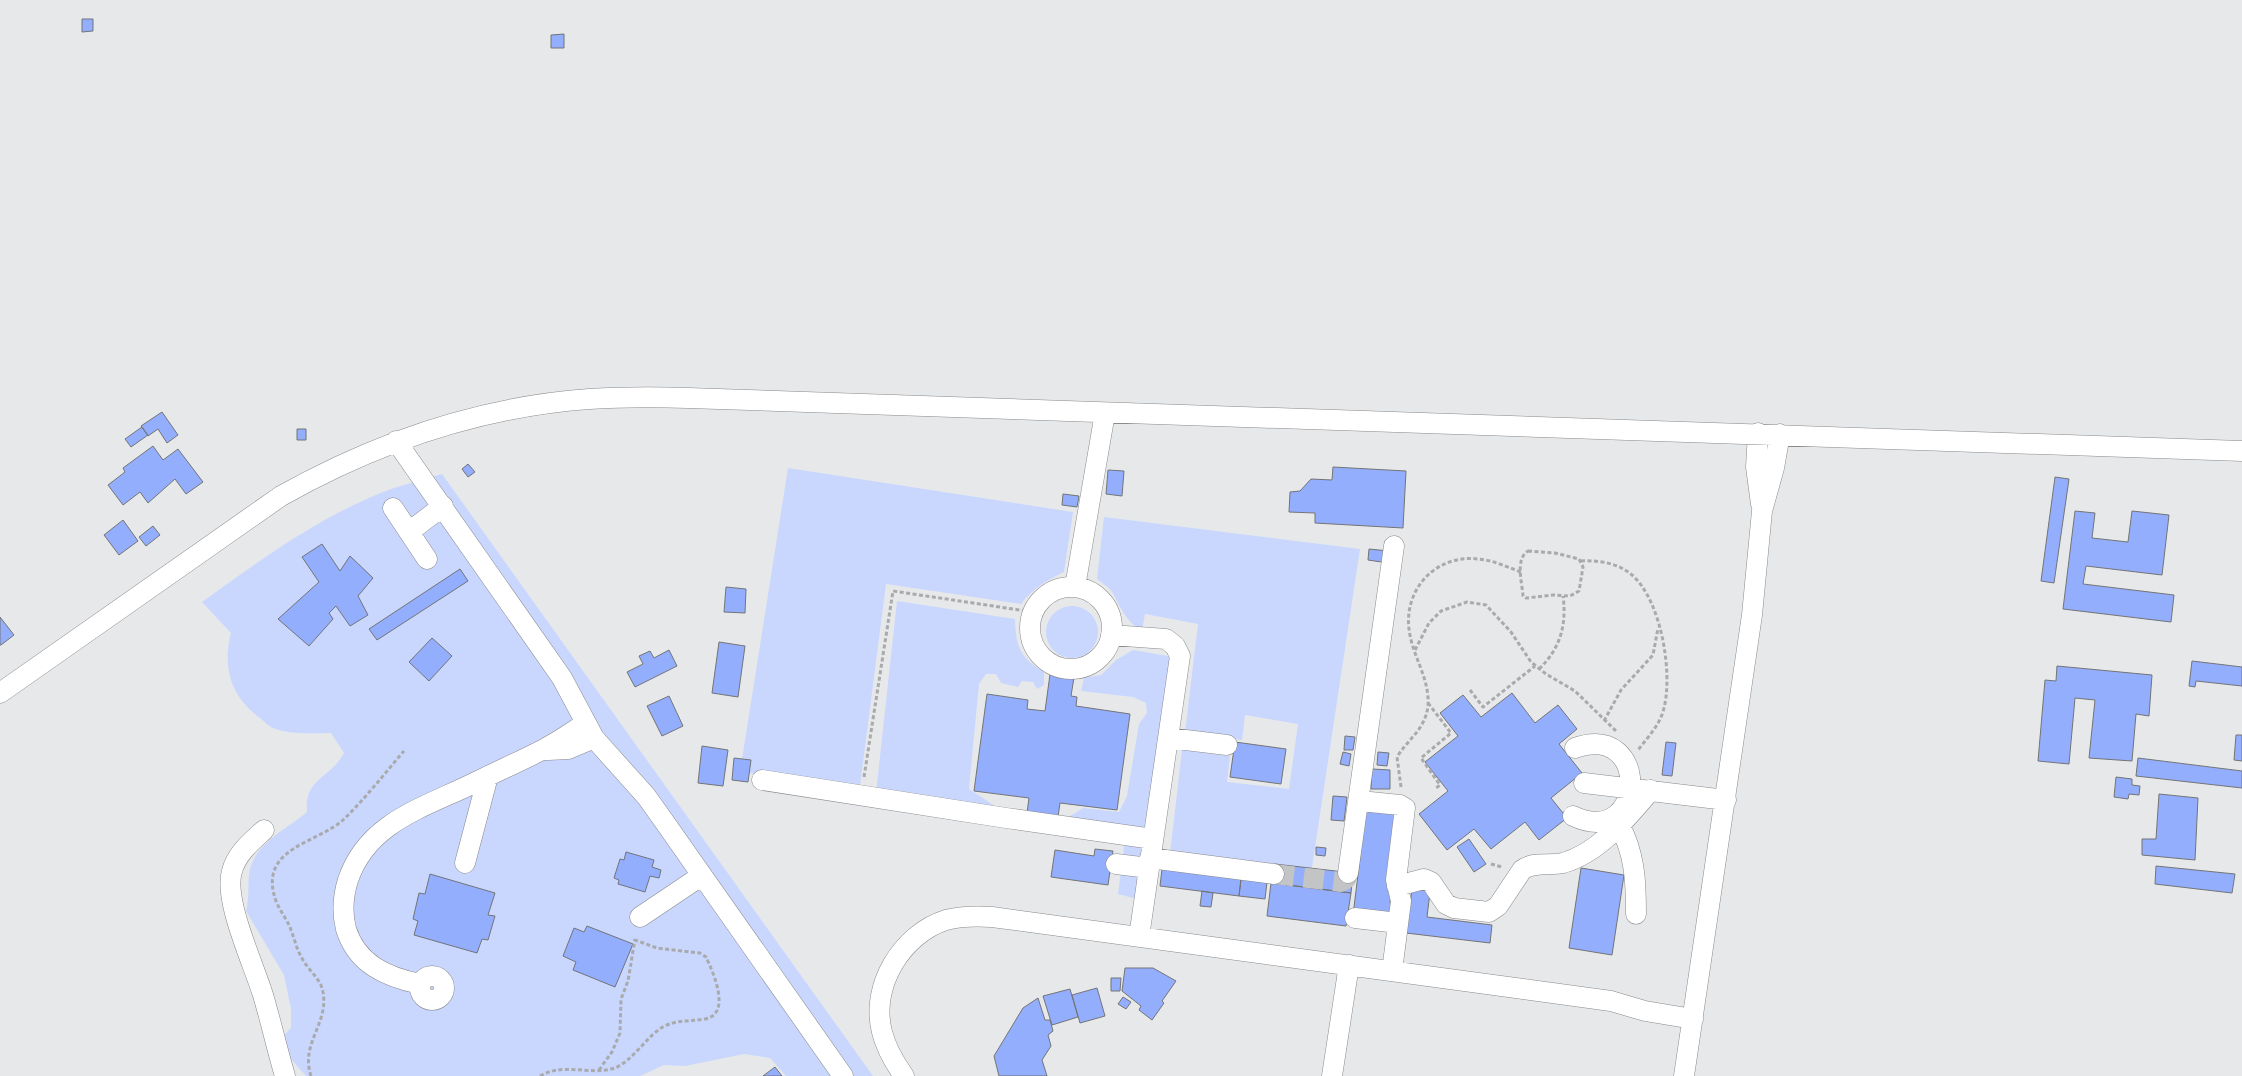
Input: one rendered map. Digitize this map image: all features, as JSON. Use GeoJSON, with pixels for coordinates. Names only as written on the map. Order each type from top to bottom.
{"type":"FeatureCollection","features":[{"type":"Feature","properties":{"kind":"street"},"geometry":{"type":"LineString","coordinates":[[4,683],[281,496],[318,475],[396,441],[444,425],[492,412],[589,399],[688,398],[2242,451]]}},
{"type":"Feature","properties":{"kind":"street"},"geometry":{"type":"LineString","coordinates":[[1075,588],[1105,413]]}},
{"type":"Feature","properties":{"kind":"street"},"geometry":{"type":"LineString","coordinates":[[1758,433],[1756,467],[1762,511]]}},
{"type":"Feature","properties":{"kind":"street"},"geometry":{"type":"LineString","coordinates":[[1684,1076],[1752,615],[1762,511],[1774,468],[1780,434]]}},
{"type":"Feature","properties":{"kind":"street"},"geometry":{"type":"LineString","coordinates":[[396,441],[562,678],[580,708],[590,731],[646,796],[843,1076]]}},
{"type":"Feature","properties":{"kind":"street"},"geometry":{"type":"LineString","coordinates":[[409,532],[443,506]]}},
{"type":"Feature","properties":{"kind":"street"},"geometry":{"type":"LineString","coordinates":[[394,508],[427,559]]}},
{"type":"Feature","properties":{"kind":"street"},"geometry":{"type":"LineString","coordinates":[[1348,873],[1394,546]]}},
{"type":"Feature","properties":{"kind":"street"},"geometry":{"type":"LineString","coordinates":[[1065,588],[1075,588],[1096,596],[1103,604],[1110,618],[1111,635],[1101,655],[1092,662],[1082,667],[1059,667],[1048,662],[1034,646],[1030,635],[1033,612],[1046,596],[1065,588]]}},
{"type":"Feature","properties":{"kind":"street"},"geometry":{"type":"LineString","coordinates":[[1111,635],[1166,639],[1175,646],[1180,656],[1180,668],[1139,937]]}},
{"type":"Feature","properties":{"kind":"street"},"geometry":{"type":"LineString","coordinates":[[420,984],[385,974],[364,959],[349,938],[343,913],[348,880],[363,850],[392,822],[544,749],[568,749],[590,731]]}},
{"type":"Feature","properties":{"kind":"street"},"geometry":{"type":"LineString","coordinates":[[1169,738],[1227,745]]}},
{"type":"Feature","properties":{"kind":"street"},"geometry":{"type":"LineString","coordinates":[[1575,748],[1594,744],[1603,745],[1619,754],[1626,762],[1632,779],[1641,789]]}},
{"type":"Feature","properties":{"kind":"street"},"geometry":{"type":"LineString","coordinates":[[465,863],[488,776]]}},
{"type":"Feature","properties":{"kind":"street"},"geometry":{"type":"LineString","coordinates":[[762,780],[1006,818],[1151,855],[1274,874]]}},
{"type":"Feature","properties":{"kind":"street"},"geometry":{"type":"LineString","coordinates":[[1584,782],[1726,800]]}},
{"type":"Feature","properties":{"kind":"street"},"geometry":{"type":"LineString","coordinates":[[1573,816],[1591,822],[1610,818],[1641,789]]}},
{"type":"Feature","properties":{"kind":"street"},"geometry":{"type":"LineString","coordinates":[[1397,886],[1424,879],[1431,882],[1440,898],[1454,908],[1489,912],[1498,906],[1525,867],[1562,863],[1576,858],[1599,843],[1619,824],[1641,789]]}},
{"type":"Feature","properties":{"kind":"street"},"geometry":{"type":"LineString","coordinates":[[1370,802],[1400,805],[1405,808],[1397,886],[1401,901],[1392,971]]}},
{"type":"Feature","properties":{"kind":"street"},"geometry":{"type":"LineString","coordinates":[[1619,824],[1629,845],[1636,872],[1636,914]]}},
{"type":"Feature","properties":{"kind":"street"},"geometry":{"type":"LineString","coordinates":[[264,830],[243,850],[236,860],[231,872],[230,885],[234,910],[263,994],[284,1076]]}},
{"type":"Feature","properties":{"kind":"street"},"geometry":{"type":"LineString","coordinates":[[1116,864],[1151,855]]}},
{"type":"Feature","properties":{"kind":"street"},"geometry":{"type":"LineString","coordinates":[[640,917],[701,876]]}},
{"type":"Feature","properties":{"kind":"street"},"geometry":{"type":"LineString","coordinates":[[904,1076],[889,1052],[881,1030],[880,1008],[883,984],[893,963],[907,945],[925,930],[946,920],[968,916],[992,917],[1611,1002],[1644,1000],[1694,1012]]}},
{"type":"Feature","properties":{"kind":"street"},"geometry":{"type":"LineString","coordinates":[[1354,918],[1398,923]]}},
{"type":"Feature","properties":{"kind":"street"},"geometry":{"type":"LineString","coordinates":[[1332,1076],[1349,965]]}},
{"type":"Feature","properties":{"kind":"path"},"geometry":{"type":"LineString","coordinates":[[1582,561],[1583,576],[1579,591],[1574,595],[1526,598],[1524,596],[1521,558],[1528,551],[1554,553],[1582,561],[1609,563],[1633,576],[1646,595],[1658,627],[1666,663],[1667,687],[1664,708],[1656,726],[1626,762]]}},
{"type":"Feature","properties":{"kind":"path"},"geometry":{"type":"LineString","coordinates":[[1405,808],[1396,763],[1397,757],[1421,728],[1428,703],[1427,686],[1409,628],[1409,615],[1416,590],[1429,572],[1448,562],[1468,558],[1488,561],[1521,572]]}},
{"type":"Feature","properties":{"kind":"path"},"geometry":{"type":"LineString","coordinates":[[862,795],[893,591],[1033,612]]}},
{"type":"Feature","properties":{"kind":"path"},"geometry":{"type":"LineString","coordinates":[[1539,669],[1554,652],[1561,636],[1565,619],[1564,596]]}},
{"type":"Feature","properties":{"kind":"path"},"geometry":{"type":"LineString","coordinates":[[1415,651],[1429,623],[1441,611],[1458,604],[1476,602],[1486,605],[1501,619],[1535,666],[1576,691],[1621,737]]}},
{"type":"Feature","properties":{"kind":"path"},"geometry":{"type":"LineString","coordinates":[[1604,721],[1621,690],[1648,663],[1653,655],[1658,627]]}},
{"type":"Feature","properties":{"kind":"path"},"geometry":{"type":"LineString","coordinates":[[1470,690],[1483,707],[1535,666]]}},
{"type":"Feature","properties":{"kind":"path"},"geometry":{"type":"LineString","coordinates":[[1428,703],[1451,733],[1421,758],[1440,784],[1435,789]]}},
{"type":"Feature","properties":{"kind":"path"},"geometry":{"type":"LineString","coordinates":[[311,1076],[308,1065],[308,1052],[322,1016],[323,992],[318,980],[303,960],[289,925],[277,902],[273,888],[274,875],[279,863],[287,852],[340,822],[404,751]]}},
{"type":"Feature","properties":{"kind":"path"},"geometry":{"type":"LineString","coordinates":[[599,1071],[612,1052],[620,1033],[622,999],[628,981],[634,940],[640,917]]}},
{"type":"Feature","properties":{"kind":"path"},"geometry":{"type":"LineString","coordinates":[[540,1076],[556,1070],[599,1071],[615,1068],[661,1028],[685,1020],[707,1019],[720,1008],[720,999],[706,957],[700,953],[657,948],[634,940]]}},
{"type":"Feature","properties":{"kind":"shaded area"},"geometry":{"type":"Polygon","coordinates":[[[788,468],[1073,512],[1064,572],[1030,593],[1021,604],[886,584],[860,786],[740,772],[788,468]]]}},
{"type":"Feature","properties":{"kind":"shaded area"},"geometry":{"type":"Polygon","coordinates":[[[442,474],[873,1076],[786,1076],[770,1058],[744,1054],[685,1066],[664,1065],[640,1076],[306,1076],[284,1051],[282,1037],[291,1028],[291,1009],[284,975],[246,911],[250,869],[259,851],[266,844],[307,812],[307,801],[314,785],[338,762],[344,753],[331,733],[287,732],[269,726],[250,710],[242,701],[231,681],[228,646],[231,633],[202,602],[294,538],[343,510],[394,488],[442,474]]]}},
{"type":"Feature","properties":{"kind":"shaded area"},"geometry":{"type":"Polygon","coordinates":[[[1104,517],[1360,549],[1311,874],[1170,853],[1182,750],[1230,756],[1227,782],[1289,789],[1298,724],[1245,715],[1242,740],[1185,733],[1198,624],[1145,614],[1142,630],[1128,619],[1111,590],[1097,579],[1104,517]]]}},
{"type":"Feature","properties":{"kind":"shaded area"},"geometry":{"type":"Polygon","coordinates":[[[897,601],[1015,619],[1018,645],[1021,651],[1029,661],[1044,672],[1044,685],[1037,689],[1033,682],[1022,681],[1018,687],[1001,683],[996,674],[986,674],[979,684],[969,789],[1004,812],[876,793],[897,601]]]}},
{"type":"Feature","properties":{"kind":"shaded area"},"geometry":{"type":"Polygon","coordinates":[[[1067,606],[1077,606],[1091,613],[1098,627],[1098,637],[1091,651],[1077,658],[1067,658],[1057,654],[1050,647],[1046,637],[1046,627],[1050,617],[1057,610],[1067,606]]]}},
{"type":"Feature","properties":{"kind":"shaded area"},"geometry":{"type":"Polygon","coordinates":[[[1133,650],[1168,656],[1175,675],[1144,901],[1118,894],[1126,832],[1059,823],[1083,808],[1119,812],[1127,796],[1139,724],[1147,713],[1146,703],[1133,697],[1081,691],[1084,678],[1101,675],[1116,660],[1133,650]]]}},
{"type":"Feature","properties":{"kind":"building"},"geometry":{"type":"Polygon","coordinates":[[[82,19],[93,19],[93,31],[82,32],[82,19]]]}},
{"type":"Feature","properties":{"kind":"building"},"geometry":{"type":"Polygon","coordinates":[[[564,34],[564,48],[551,48],[551,35],[564,34]]]}},
{"type":"Feature","properties":{"kind":"building"},"geometry":{"type":"Polygon","coordinates":[[[162,412],[178,435],[167,443],[158,429],[148,436],[141,426],[162,412]]]}},
{"type":"Feature","properties":{"kind":"building"},"geometry":{"type":"Polygon","coordinates":[[[142,427],[148,435],[131,447],[125,439],[142,427]]]}},
{"type":"Feature","properties":{"kind":"building"},"geometry":{"type":"Polygon","coordinates":[[[297,429],[306,429],[306,440],[297,440],[297,429]]]}},
{"type":"Feature","properties":{"kind":"building"},"geometry":{"type":"Polygon","coordinates":[[[153,446],[163,460],[178,449],[203,482],[186,494],[175,479],[148,503],[140,492],[123,505],[108,485],[125,472],[123,468],[153,446]]]}},
{"type":"Feature","properties":{"kind":"building"},"geometry":{"type":"Polygon","coordinates":[[[468,464],[475,472],[468,477],[462,469],[468,464]]]}},
{"type":"Feature","properties":{"kind":"building"},"geometry":{"type":"Polygon","coordinates":[[[1333,467],[1406,471],[1403,528],[1315,523],[1315,513],[1289,512],[1290,492],[1300,491],[1311,479],[1332,480],[1333,467]]]}},
{"type":"Feature","properties":{"kind":"building"},"geometry":{"type":"Polygon","coordinates":[[[1108,470],[1124,471],[1122,496],[1106,494],[1108,470]]]}},
{"type":"Feature","properties":{"kind":"building"},"geometry":{"type":"Polygon","coordinates":[[[2055,477],[2069,479],[2054,583],[2041,581],[2055,477]]]}},
{"type":"Feature","properties":{"kind":"building"},"geometry":{"type":"Polygon","coordinates":[[[1063,494],[1079,496],[1077,507],[1062,505],[1063,494]]]}},
{"type":"Feature","properties":{"kind":"building"},"geometry":{"type":"Polygon","coordinates":[[[2075,511],[2095,513],[2092,538],[2128,542],[2132,511],[2169,515],[2162,575],[2086,566],[2083,584],[2174,595],[2171,622],[2063,609],[2075,511]]]}},
{"type":"Feature","properties":{"kind":"building"},"geometry":{"type":"Polygon","coordinates":[[[123,520],[138,541],[119,555],[104,535],[123,520]]]}},
{"type":"Feature","properties":{"kind":"building"},"geometry":{"type":"Polygon","coordinates":[[[153,526],[160,535],[146,546],[139,537],[153,526]]]}},
{"type":"Feature","properties":{"kind":"building"},"geometry":{"type":"Polygon","coordinates":[[[322,544],[340,571],[350,556],[373,578],[358,596],[368,615],[350,626],[336,606],[329,613],[333,619],[309,646],[278,619],[319,582],[302,557],[322,544]]]}},
{"type":"Feature","properties":{"kind":"building"},"geometry":{"type":"Polygon","coordinates":[[[1369,549],[1389,551],[1388,563],[1368,560],[1369,549]]]}},
{"type":"Feature","properties":{"kind":"building"},"geometry":{"type":"Polygon","coordinates":[[[460,569],[468,581],[377,640],[369,629],[460,569]]]}},
{"type":"Feature","properties":{"kind":"building"},"geometry":{"type":"Polygon","coordinates":[[[726,587],[746,589],[745,613],[724,612],[726,587]]]}},
{"type":"Feature","properties":{"kind":"building"},"geometry":{"type":"Polygon","coordinates":[[[0,617],[14,635],[1,645],[0,645],[0,617]]]}},
{"type":"Feature","properties":{"kind":"building"},"geometry":{"type":"Polygon","coordinates":[[[432,638],[452,656],[429,681],[409,662],[432,638]]]}},
{"type":"Feature","properties":{"kind":"building"},"geometry":{"type":"Polygon","coordinates":[[[719,642],[745,646],[738,697],[712,693],[719,642]]]}},
{"type":"Feature","properties":{"kind":"building"},"geometry":{"type":"Polygon","coordinates":[[[669,650],[677,666],[635,687],[627,672],[643,664],[639,656],[650,651],[654,658],[669,650]]]}},
{"type":"Feature","properties":{"kind":"building"},"geometry":{"type":"Polygon","coordinates":[[[2192,661],[2242,667],[2242,686],[2196,681],[2195,687],[2189,686],[2192,661]]]}},
{"type":"Feature","properties":{"kind":"building"},"geometry":{"type":"Polygon","coordinates":[[[2057,666],[2152,675],[2149,716],[2136,714],[2132,761],[2089,758],[2095,700],[2075,698],[2069,764],[2038,761],[2045,680],[2056,681],[2057,666]]]}},
{"type":"Feature","properties":{"kind":"building"},"geometry":{"type":"Polygon","coordinates":[[[1051,667],[1075,671],[1071,696],[1077,697],[1076,706],[1130,714],[1117,810],[1060,803],[1057,824],[1026,820],[1029,798],[974,791],[987,694],[1028,700],[1027,709],[1045,711],[1051,667]]]}},
{"type":"Feature","properties":{"kind":"building"},"geometry":{"type":"Polygon","coordinates":[[[1512,693],[1535,723],[1558,705],[1577,729],[1559,744],[1582,773],[1551,798],[1567,818],[1539,840],[1525,822],[1491,849],[1474,829],[1447,850],[1419,814],[1448,791],[1425,762],[1458,736],[1440,713],[1463,695],[1481,717],[1512,693]]]}},
{"type":"Feature","properties":{"kind":"building"},"geometry":{"type":"Polygon","coordinates":[[[669,696],[683,726],[662,736],[647,706],[669,696]]]}},
{"type":"Feature","properties":{"kind":"building"},"geometry":{"type":"Polygon","coordinates":[[[2236,735],[2242,735],[2242,761],[2234,760],[2236,735]]]}},
{"type":"Feature","properties":{"kind":"building"},"geometry":{"type":"Polygon","coordinates":[[[1345,736],[1355,737],[1353,750],[1344,750],[1345,736]]]}},
{"type":"Feature","properties":{"kind":"building"},"geometry":{"type":"Polygon","coordinates":[[[1235,742],[1286,749],[1281,784],[1230,777],[1235,742]]]}},
{"type":"Feature","properties":{"kind":"building"},"geometry":{"type":"Polygon","coordinates":[[[1666,742],[1676,743],[1672,776],[1662,775],[1666,742]]]}},
{"type":"Feature","properties":{"kind":"building"},"geometry":{"type":"Polygon","coordinates":[[[702,746],[728,750],[723,786],[698,783],[702,746]]]}},
{"type":"Feature","properties":{"kind":"building"},"geometry":{"type":"Polygon","coordinates":[[[1343,752],[1351,754],[1349,766],[1340,764],[1343,752]]]}},
{"type":"Feature","properties":{"kind":"building"},"geometry":{"type":"Polygon","coordinates":[[[1378,752],[1389,753],[1387,766],[1377,765],[1378,752]]]}},
{"type":"Feature","properties":{"kind":"building"},"geometry":{"type":"Polygon","coordinates":[[[734,758],[751,760],[748,782],[732,780],[734,758]]]}},
{"type":"Feature","properties":{"kind":"building"},"geometry":{"type":"Polygon","coordinates":[[[2138,758],[2242,771],[2242,788],[2136,776],[2138,758]]]}},
{"type":"Feature","properties":{"kind":"building"},"geometry":{"type":"Polygon","coordinates":[[[1372,769],[1390,770],[1390,789],[1371,789],[1372,769]]]}},
{"type":"Feature","properties":{"kind":"building"},"geometry":{"type":"Polygon","coordinates":[[[2116,777],[2132,779],[2132,785],[2140,786],[2139,795],[2129,794],[2128,799],[2114,797],[2116,777]]]}},
{"type":"Feature","properties":{"kind":"building"},"geometry":{"type":"Polygon","coordinates":[[[2159,794],[2198,798],[2195,860],[2142,855],[2142,839],[2156,839],[2159,794]]]}},
{"type":"Feature","properties":{"kind":"building"},"geometry":{"type":"Polygon","coordinates":[[[1333,796],[1347,797],[1344,821],[1331,820],[1333,796]]]}},
{"type":"Feature","properties":{"kind":"building"},"geometry":{"type":"Polygon","coordinates":[[[1366,810],[1401,815],[1390,903],[1394,904],[1392,920],[1353,915],[1366,810]]]}},
{"type":"Feature","properties":{"kind":"building"},"geometry":{"type":"Polygon","coordinates":[[[1469,839],[1486,864],[1474,872],[1457,847],[1469,839]]]}},
{"type":"Feature","properties":{"kind":"building"},"geometry":{"type":"Polygon","coordinates":[[[1316,847],[1326,848],[1325,856],[1316,855],[1316,847]]]}},
{"type":"Feature","properties":{"kind":"building"},"geometry":{"type":"Polygon","coordinates":[[[1095,849],[1113,851],[1108,885],[1051,877],[1055,850],[1094,856],[1095,849]]]}},
{"type":"Feature","properties":{"kind":"building"},"geometry":{"type":"Polygon","coordinates":[[[626,852],[654,860],[652,867],[661,870],[659,878],[650,876],[645,892],[618,884],[619,880],[614,878],[620,859],[624,860],[626,852]]]}},
{"type":"Feature","properties":{"kind":"building"},"geometry":{"type":"Polygon","coordinates":[[[1275,864],[1353,873],[1351,893],[1273,883],[1275,864]]]}},
{"type":"Feature","properties":{"kind":"building"},"geometry":{"type":"Polygon","coordinates":[[[2156,866],[2235,874],[2232,893],[2155,884],[2156,866]]]}},
{"type":"Feature","properties":{"kind":"building"},"geometry":{"type":"Polygon","coordinates":[[[1581,868],[1624,875],[1612,955],[1569,948],[1581,868]]]}},
{"type":"Feature","properties":{"kind":"building"},"geometry":{"type":"Polygon","coordinates":[[[1162,869],[1241,879],[1239,896],[1160,886],[1162,869]]]}},
{"type":"Feature","properties":{"kind":"building"},"geometry":{"type":"Polygon","coordinates":[[[430,874],[495,893],[488,915],[495,916],[488,940],[482,939],[477,953],[414,935],[418,921],[413,919],[419,893],[425,894],[430,874]]]}},
{"type":"Feature","properties":{"kind":"building"},"geometry":{"type":"Polygon","coordinates":[[[1241,879],[1267,882],[1265,899],[1239,896],[1241,879]]]}},
{"type":"Feature","properties":{"kind":"building"},"geometry":{"type":"Polygon","coordinates":[[[1413,882],[1431,884],[1427,917],[1492,925],[1490,943],[1406,933],[1413,882]]]}},
{"type":"Feature","properties":{"kind":"building"},"geometry":{"type":"Polygon","coordinates":[[[1271,883],[1351,893],[1346,926],[1267,916],[1271,883]]]}},
{"type":"Feature","properties":{"kind":"building"},"geometry":{"type":"Polygon","coordinates":[[[1202,891],[1213,893],[1211,907],[1200,906],[1202,891]]]}},
{"type":"Feature","properties":{"kind":"building"},"geometry":{"type":"Polygon","coordinates":[[[587,926],[633,944],[615,987],[573,970],[576,962],[563,956],[574,928],[584,932],[587,926]]]}},
{"type":"Feature","properties":{"kind":"building"},"geometry":{"type":"Polygon","coordinates":[[[1125,968],[1153,968],[1176,981],[1152,1020],[1139,1010],[1141,1006],[1122,991],[1125,968]]]}},
{"type":"Feature","properties":{"kind":"building"},"geometry":{"type":"Polygon","coordinates":[[[1111,978],[1121,978],[1120,991],[1111,991],[1111,978]]]}},
{"type":"Feature","properties":{"kind":"building"},"geometry":{"type":"Polygon","coordinates":[[[1097,988],[1105,1016],[1080,1023],[1072,995],[1097,988]]]}},
{"type":"Feature","properties":{"kind":"building"},"geometry":{"type":"Polygon","coordinates":[[[1070,989],[1078,1017],[1052,1025],[1043,996],[1070,989]]]}},
{"type":"Feature","properties":{"kind":"building"},"geometry":{"type":"Polygon","coordinates":[[[1123,997],[1131,1002],[1126,1009],[1118,1004],[1123,997]]]}},
{"type":"Feature","properties":{"kind":"building"},"geometry":{"type":"Polygon","coordinates":[[[1038,998],[1045,1020],[1050,1020],[1053,1031],[1048,1035],[1051,1046],[1042,1060],[1047,1076],[999,1076],[994,1056],[1023,1008],[1038,998]]]}},
{"type":"Feature","properties":{"kind":"building"},"geometry":{"type":"Polygon","coordinates":[[[775,1067],[782,1076],[763,1076],[775,1067]]]}},
{"type":"Feature","properties":{"kind":"tunnel"},"geometry":{"type":"LineString","coordinates":[[1274,874],[1341,882],[1346,879],[1348,873]]}}]}
